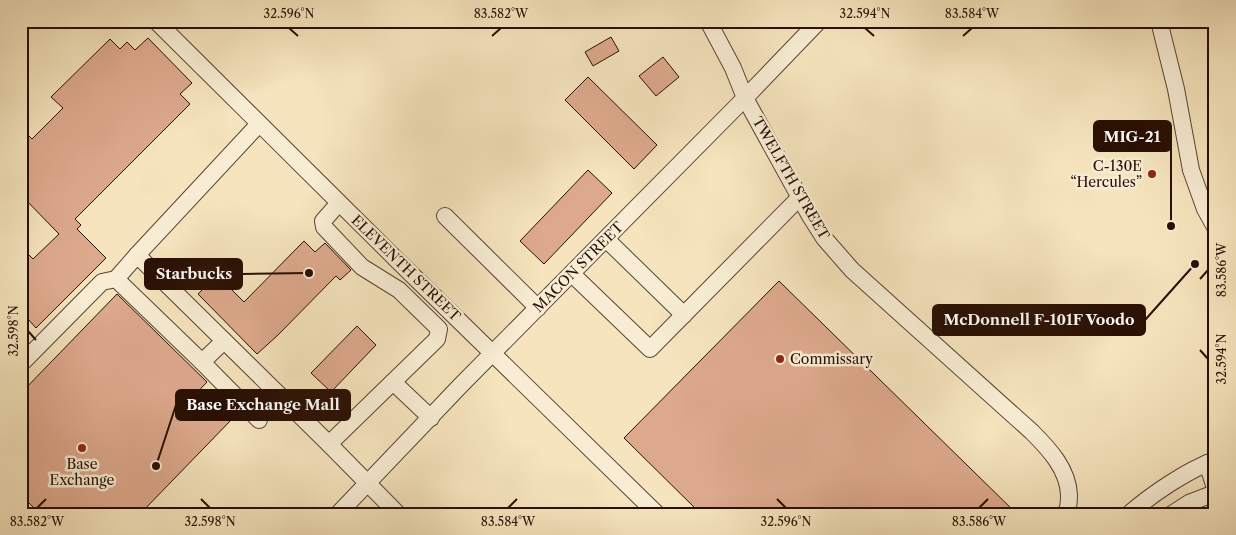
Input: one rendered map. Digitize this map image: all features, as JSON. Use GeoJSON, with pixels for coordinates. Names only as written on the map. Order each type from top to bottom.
{"type":"FeatureCollection","features":[{"type":"Feature","properties":{"kind":"street","name":"ELEVENTH STREET"},"geometry":{"type":"LineString","coordinates":[[156,21],[657,514]]}},
{"type":"Feature","properties":{"kind":"street","name":"TWELFTH STREET"},"geometry":{"type":"LineString","coordinates":[[708,21],[745,98],[824,238],[852,270],[1025,425],[1049,449],[1061,466],[1068,484],[1069,507],[1066,514]]}},
{"type":"Feature","properties":{"kind":"street","name":"MACON STREET"},"geometry":{"type":"LineString","coordinates":[[338,514],[819,21]]}},
{"type":"Feature","properties":{"kind":"street"},"geometry":{"type":"LineString","coordinates":[[1159,21],[1176,89],[1191,170],[1205,209],[1215,226]]}},
{"type":"Feature","properties":{"kind":"street"},"geometry":{"type":"LineString","coordinates":[[21,364],[102,282],[116,278],[259,124]]}},
{"type":"Feature","properties":{"kind":"street"},"geometry":{"type":"LineString","coordinates":[[572,274],[650,349],[800,197]]}},
{"type":"Feature","properties":{"kind":"street"},"geometry":{"type":"LineString","coordinates":[[329,444],[424,353],[437,339],[439,329],[399,290],[362,267],[324,227],[323,221],[339,203]]}},
{"type":"Feature","properties":{"kind":"street"},"geometry":{"type":"LineString","coordinates":[[445,216],[538,308]]}},
{"type":"Feature","properties":{"kind":"street"},"geometry":{"type":"LineString","coordinates":[[606,239],[684,315]]}},
{"type":"Feature","properties":{"kind":"street"},"geometry":{"type":"LineString","coordinates":[[137,255],[368,482],[398,514]]}},
{"type":"Feature","properties":{"kind":"street"},"geometry":{"type":"LineString","coordinates":[[116,278],[259,420]]}},
{"type":"Feature","properties":{"kind":"street"},"geometry":{"type":"LineString","coordinates":[[202,362],[224,341]]}},
{"type":"Feature","properties":{"kind":"street"},"geometry":{"type":"LineString","coordinates":[[393,382],[431,418]]}},
{"type":"Feature","properties":{"kind":"street"},"geometry":{"type":"LineString","coordinates":[[1129,514],[1165,486],[1211,461],[1215,488]]}},
{"type":"Feature","properties":{"kind":"street"},"geometry":{"type":"LineString","coordinates":[[1172,514],[1189,503],[1215,493]]}},
{"type":"Feature","properties":{"kind":"building"},"geometry":{"type":"Polygon","coordinates":[[[611,37],[619,51],[593,66],[585,52],[611,37]]]}},
{"type":"Feature","properties":{"kind":"building"},"geometry":{"type":"Polygon","coordinates":[[[148,38],[192,83],[180,94],[190,104],[75,219],[81,225],[77,229],[106,258],[36,328],[27,318],[21,323],[21,247],[33,259],[59,234],[21,195],[21,128],[32,139],[63,108],[51,97],[110,39],[120,49],[127,42],[135,50],[148,38]]]}},
{"type":"Feature","properties":{"kind":"building"},"geometry":{"type":"Polygon","coordinates":[[[663,57],[679,77],[656,96],[639,76],[663,57]]]}},
{"type":"Feature","properties":{"kind":"building"},"geometry":{"type":"Polygon","coordinates":[[[588,77],[657,145],[634,169],[565,100],[588,77]]]}},
{"type":"Feature","properties":{"kind":"building"},"geometry":{"type":"Polygon","coordinates":[[[588,170],[612,193],[544,264],[520,241],[588,170]]]}},
{"type":"Feature","properties":{"kind":"building"},"geometry":{"type":"Polygon","coordinates":[[[304,241],[315,252],[325,243],[351,270],[340,280],[336,276],[257,354],[198,294],[217,275],[244,302],[304,241]]]}},
{"type":"Feature","properties":{"kind":"building","name":"Commissary"},"geometry":{"type":"Polygon","coordinates":[[[779,281],[1017,514],[701,514],[624,438],[779,281]]]}},
{"type":"Feature","properties":{"kind":"building","name":"Base Exchange"},"geometry":{"type":"Polygon","coordinates":[[[117,294],[207,382],[190,400],[207,417],[220,404],[234,417],[140,514],[40,514],[21,495],[21,393],[117,294]]]}},
{"type":"Feature","properties":{"kind":"building"},"geometry":{"type":"Polygon","coordinates":[[[357,326],[376,345],[331,392],[311,373],[357,326]]]}},
{"type":"Feature","properties":{"kind":"place","name":"C-130E “Hercules”"},"geometry":{"type":"Point","coordinates":[1152,174]}},
{"type":"Feature","properties":{"kind":"place","name":"MIG-21"},"geometry":{"type":"Point","coordinates":[1171,226]}},
{"type":"Feature","properties":{"kind":"place","name":"McDonnell F-101F Voodo"},"geometry":{"type":"Point","coordinates":[1195,264]}},
{"type":"Feature","properties":{"kind":"place","name":"Starbucks"},"geometry":{"type":"Point","coordinates":[309,273]}},
{"type":"Feature","properties":{"kind":"place","name":"Commissary"},"geometry":{"type":"Point","coordinates":[780,359]}},
{"type":"Feature","properties":{"kind":"place","name":"Base Exchange"},"geometry":{"type":"Point","coordinates":[82,448]}},
{"type":"Feature","properties":{"kind":"place","name":"Base Exchange Mall"},"geometry":{"type":"Point","coordinates":[156,466]}}]}
